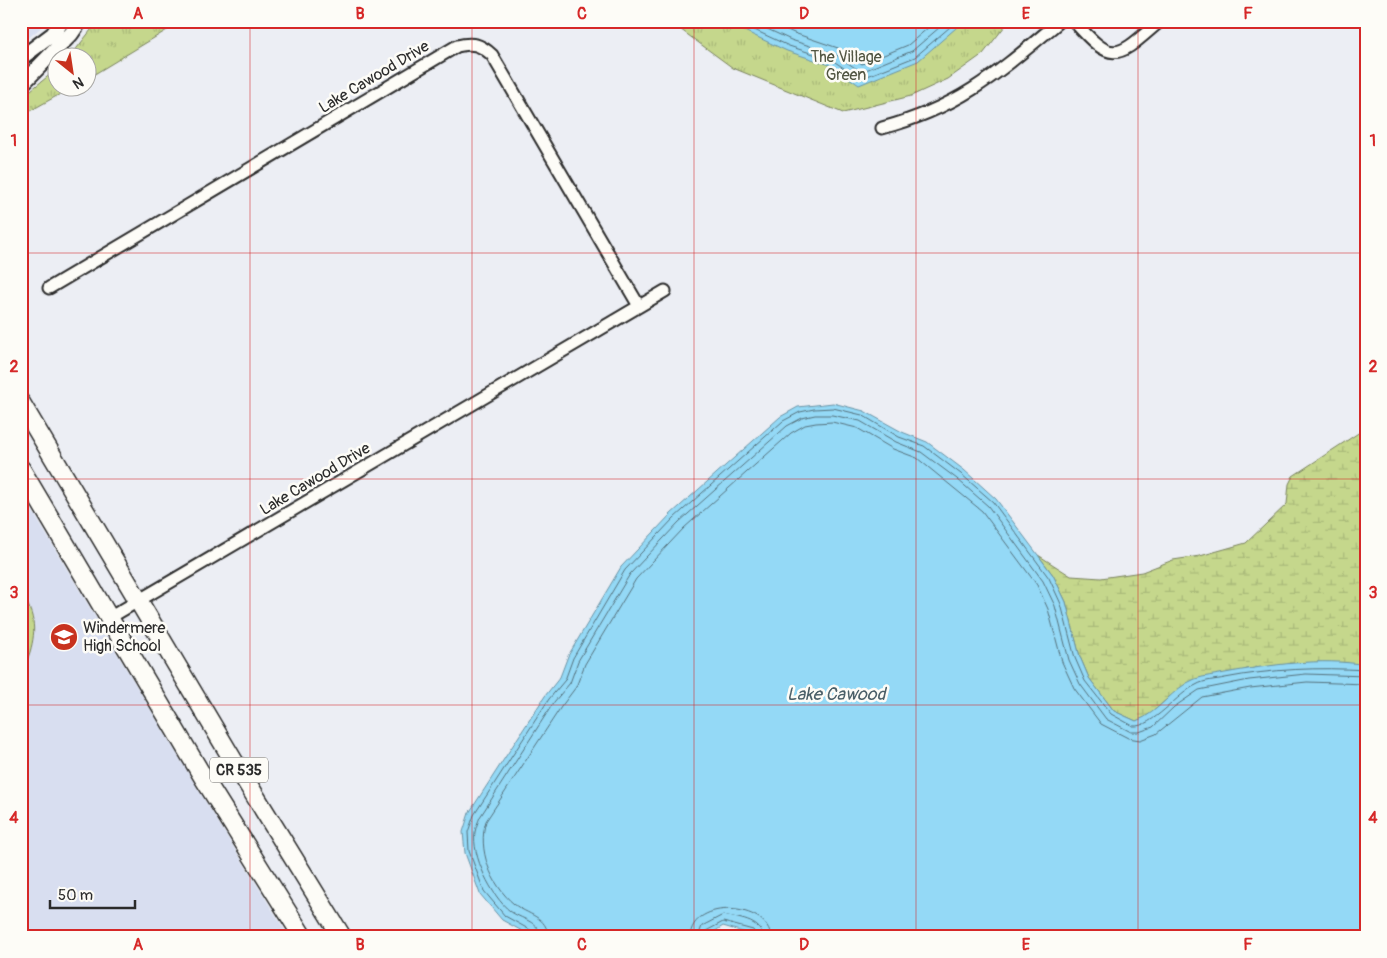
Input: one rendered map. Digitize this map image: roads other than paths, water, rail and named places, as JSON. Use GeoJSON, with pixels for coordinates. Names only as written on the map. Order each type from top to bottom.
{"type":"FeatureCollection","features":[{"type":"Feature","properties":{"kind":"main road","name":"CR 535"},"geometry":{"type":"LineString","coordinates":[[21,403],[233,760],[342,937]]}},
{"type":"Feature","properties":{"kind":"main road","name":"CR 535"},"geometry":{"type":"LineString","coordinates":[[21,469],[203,777],[303,937]]}},
{"type":"Feature","properties":{"kind":"street"},"geometry":{"type":"LineString","coordinates":[[21,58],[53,34],[62,21]]}},
{"type":"Feature","properties":{"kind":"street"},"geometry":{"type":"LineString","coordinates":[[21,85],[71,34],[80,21]]}},
{"type":"Feature","properties":{"kind":"street"},"geometry":{"type":"LineString","coordinates":[[882,128],[914,119],[958,99],[1004,68],[1060,21]]}},
{"type":"Feature","properties":{"kind":"street"},"geometry":{"type":"LineString","coordinates":[[1074,21],[1094,44],[1102,50],[1112,52],[1130,47],[1160,21]]}},
{"type":"Feature","properties":{"kind":"street","name":"Lake Cawood Drive"},"geometry":{"type":"LineString","coordinates":[[49,288],[450,51],[469,43],[482,46],[492,55],[639,306]]}},
{"type":"Feature","properties":{"kind":"street","name":"Lake Cawood Drive"},"geometry":{"type":"LineString","coordinates":[[109,618],[665,291]]}},
{"type":"Feature","properties":{"kind":"water"},"geometry":{"type":"Polygon","coordinates":[[[723,21],[964,21],[918,61],[859,85],[830,65],[787,51],[723,21]]]}},
{"type":"Feature","properties":{"kind":"water","name":"Lake Cawood"},"geometry":{"type":"Polygon","coordinates":[[[833,403],[864,411],[902,432],[927,442],[964,470],[996,499],[1053,575],[1066,602],[1080,657],[1089,678],[1114,711],[1136,721],[1152,712],[1179,688],[1195,679],[1206,676],[1295,663],[1331,662],[1366,665],[1366,937],[760,937],[723,926],[706,937],[533,937],[502,920],[480,894],[465,853],[463,832],[469,813],[545,696],[560,677],[568,656],[621,567],[671,514],[780,417],[798,407],[833,403]]]}},
{"type":"Feature","properties":{"kind":"place","name":"Windermere High School"},"geometry":{"type":"Point","coordinates":[64,637]}},
{"type":"Feature","properties":{"kind":"park label","name":"The Village Green"},"geometry":{"type":"Point","coordinates":[846,66]}}]}
